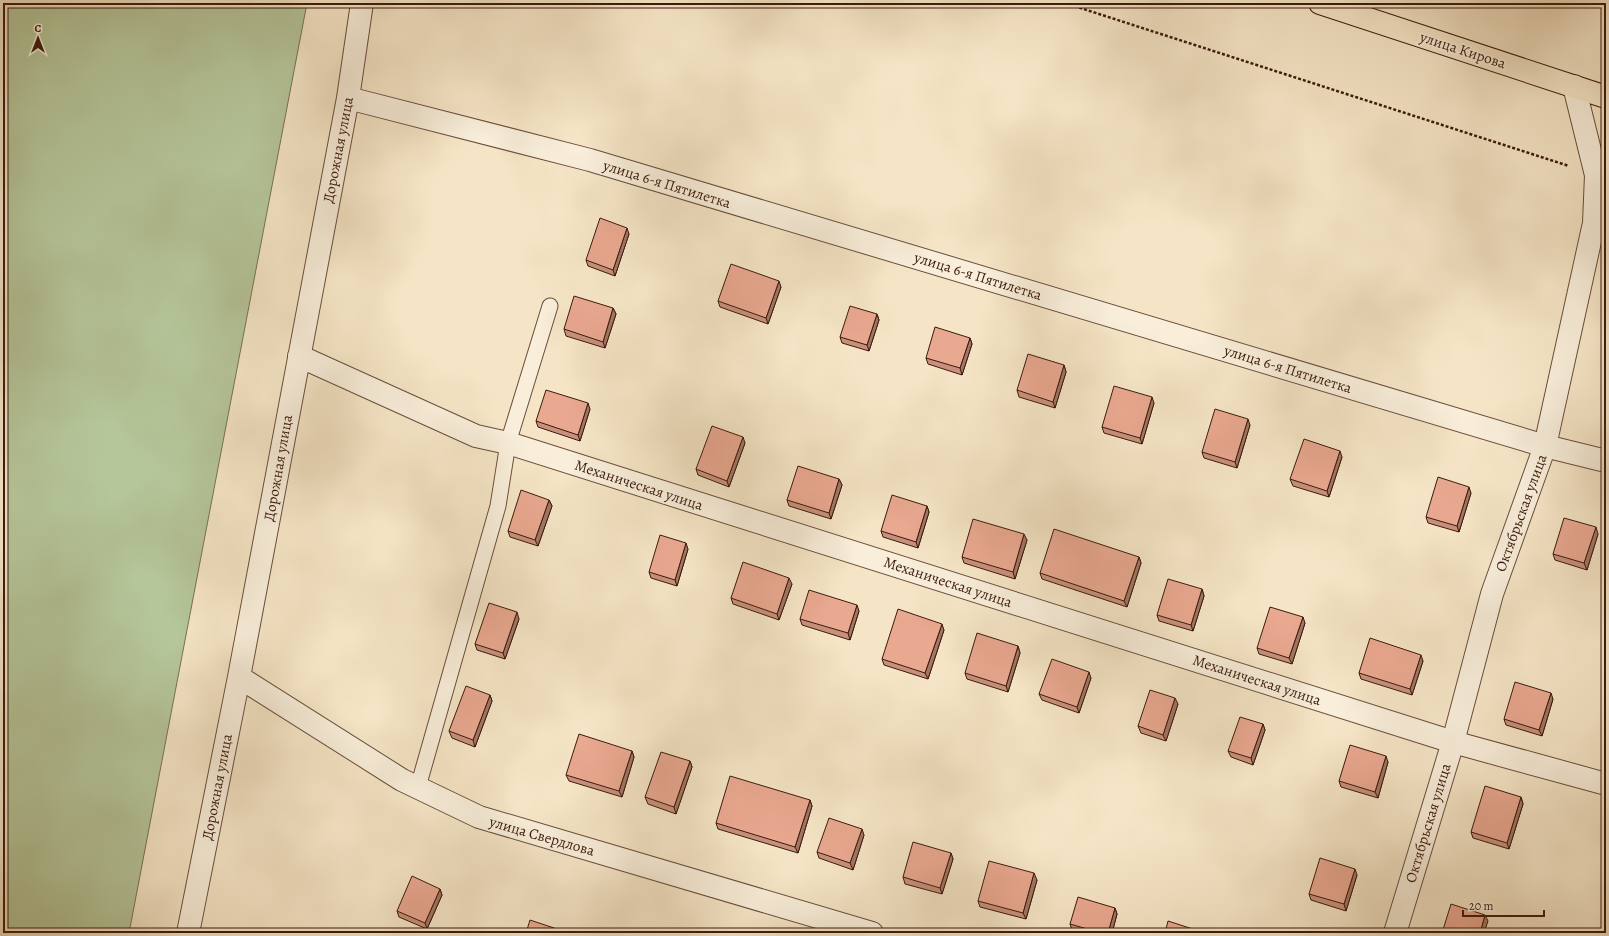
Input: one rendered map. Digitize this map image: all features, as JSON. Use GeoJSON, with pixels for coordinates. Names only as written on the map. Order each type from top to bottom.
{"type":"FeatureCollection","features":[{"type":"Feature","properties":{"kind":"main road","name":"улица Кирова"},"geometry":{"type":"LineString","coordinates":[[1320,3],[1606,97]]}},
{"type":"Feature","properties":{"kind":"street","name":"Дорожная улица"},"geometry":{"type":"LineString","coordinates":[[188,933],[240,677],[348,98],[362,3]]}},
{"type":"Feature","properties":{"kind":"street","name":"Октябрьская улица"},"geometry":{"type":"LineString","coordinates":[[1395,933],[1453,742],[1492,594],[1545,446],[1594,223],[1596,175],[1574,86]]}},
{"type":"Feature","properties":{"kind":"street","name":"улица 6-я Пятилетка"},"geometry":{"type":"LineString","coordinates":[[348,98],[590,160],[1545,446],[1606,461]]}},
{"type":"Feature","properties":{"kind":"street","name":"Механическая улица"},"geometry":{"type":"LineString","coordinates":[[299,356],[476,436],[508,443],[1453,742],[1606,784]]}},
{"type":"Feature","properties":{"kind":"street","name":"улица Свердлова"},"geometry":{"type":"LineString","coordinates":[[240,677],[402,780],[479,817],[872,933]]}},
{"type":"Feature","properties":{"kind":"lane"},"geometry":{"type":"LineString","coordinates":[[418,788],[498,506],[508,443],[550,306]]}},
{"type":"Feature","properties":{"kind":"path"},"geometry":{"type":"LineString","coordinates":[[1065,3],[1596,175]]}},
{"type":"Feature","properties":{"kind":"green space"},"geometry":{"type":"Polygon","coordinates":[[[3,3],[307,3],[129,933],[3,933],[3,3]]]}},
{"type":"Feature","properties":{"kind":"building"},"geometry":{"type":"Polygon","coordinates":[[[600,218],[627,228],[613,270],[586,260],[600,218]]]}},
{"type":"Feature","properties":{"kind":"building"},"geometry":{"type":"Polygon","coordinates":[[[731,264],[779,281],[766,318],[718,301],[731,264]]]}},
{"type":"Feature","properties":{"kind":"building"},"geometry":{"type":"Polygon","coordinates":[[[574,296],[613,308],[603,342],[564,329],[574,296]]]}},
{"type":"Feature","properties":{"kind":"building"},"geometry":{"type":"Polygon","coordinates":[[[850,306],[877,314],[867,345],[840,337],[850,306]]]}},
{"type":"Feature","properties":{"kind":"building"},"geometry":{"type":"Polygon","coordinates":[[[935,327],[970,338],[960,368],[926,358],[935,327]]]}},
{"type":"Feature","properties":{"kind":"building"},"geometry":{"type":"Polygon","coordinates":[[[1028,354],[1064,365],[1053,402],[1017,390],[1028,354]]]}},
{"type":"Feature","properties":{"kind":"building"},"geometry":{"type":"Polygon","coordinates":[[[1114,386],[1152,397],[1140,438],[1102,427],[1114,386]]]}},
{"type":"Feature","properties":{"kind":"building"},"geometry":{"type":"Polygon","coordinates":[[[546,390],[588,403],[578,435],[536,421],[546,390]]]}},
{"type":"Feature","properties":{"kind":"building"},"geometry":{"type":"Polygon","coordinates":[[[1215,409],[1248,419],[1235,462],[1202,452],[1215,409]]]}},
{"type":"Feature","properties":{"kind":"building"},"geometry":{"type":"Polygon","coordinates":[[[712,426],[743,437],[727,481],[696,469],[712,426]]]}},
{"type":"Feature","properties":{"kind":"building"},"geometry":{"type":"Polygon","coordinates":[[[1304,439],[1340,451],[1327,491],[1290,479],[1304,439]]]}},
{"type":"Feature","properties":{"kind":"building"},"geometry":{"type":"Polygon","coordinates":[[[798,466],[839,479],[829,513],[787,500],[798,466]]]}},
{"type":"Feature","properties":{"kind":"building"},"geometry":{"type":"Polygon","coordinates":[[[1438,477],[1469,487],[1457,526],[1426,517],[1438,477]]]}},
{"type":"Feature","properties":{"kind":"building"},"geometry":{"type":"Polygon","coordinates":[[[521,490],[549,500],[535,540],[508,531],[521,490]]]}},
{"type":"Feature","properties":{"kind":"building"},"geometry":{"type":"Polygon","coordinates":[[[892,495],[927,506],[916,542],[881,531],[892,495]]]}},
{"type":"Feature","properties":{"kind":"building"},"geometry":{"type":"Polygon","coordinates":[[[1564,518],[1596,527],[1584,563],[1553,554],[1564,518]]]}},
{"type":"Feature","properties":{"kind":"building"},"geometry":{"type":"Polygon","coordinates":[[[973,519],[1024,534],[1013,572],[962,557],[973,519]]]}},
{"type":"Feature","properties":{"kind":"building"},"geometry":{"type":"Polygon","coordinates":[[[1054,529],[1139,557],[1124,601],[1040,573],[1054,529]]]}},
{"type":"Feature","properties":{"kind":"building"},"geometry":{"type":"Polygon","coordinates":[[[660,535],[686,543],[675,580],[649,572],[660,535]]]}},
{"type":"Feature","properties":{"kind":"building"},"geometry":{"type":"Polygon","coordinates":[[[743,562],[789,578],[777,614],[731,598],[743,562]]]}},
{"type":"Feature","properties":{"kind":"building"},"geometry":{"type":"Polygon","coordinates":[[[1168,579],[1202,589],[1191,625],[1157,615],[1168,579]]]}},
{"type":"Feature","properties":{"kind":"building"},"geometry":{"type":"Polygon","coordinates":[[[809,590],[857,605],[848,633],[800,619],[809,590]]]}},
{"type":"Feature","properties":{"kind":"building"},"geometry":{"type":"Polygon","coordinates":[[[489,603],[517,612],[503,653],[475,644],[489,603]]]}},
{"type":"Feature","properties":{"kind":"building"},"geometry":{"type":"Polygon","coordinates":[[[1270,607],[1303,617],[1289,658],[1257,648],[1270,607]]]}},
{"type":"Feature","properties":{"kind":"building"},"geometry":{"type":"Polygon","coordinates":[[[898,609],[942,624],[925,673],[882,659],[898,609]]]}},
{"type":"Feature","properties":{"kind":"building"},"geometry":{"type":"Polygon","coordinates":[[[977,633],[1018,646],[1006,686],[965,673],[977,633]]]}},
{"type":"Feature","properties":{"kind":"building"},"geometry":{"type":"Polygon","coordinates":[[[1370,638],[1421,655],[1410,689],[1359,673],[1370,638]]]}},
{"type":"Feature","properties":{"kind":"building"},"geometry":{"type":"Polygon","coordinates":[[[1052,659],[1089,672],[1077,707],[1039,694],[1052,659]]]}},
{"type":"Feature","properties":{"kind":"building"},"geometry":{"type":"Polygon","coordinates":[[[1515,682],[1551,693],[1539,730],[1504,719],[1515,682]]]}},
{"type":"Feature","properties":{"kind":"building"},"geometry":{"type":"Polygon","coordinates":[[[466,686],[490,695],[473,740],[449,731],[466,686]]]}},
{"type":"Feature","properties":{"kind":"building"},"geometry":{"type":"Polygon","coordinates":[[[1150,690],[1175,698],[1163,735],[1138,726],[1150,690]]]}},
{"type":"Feature","properties":{"kind":"building"},"geometry":{"type":"Polygon","coordinates":[[[1240,717],[1263,724],[1251,758],[1228,751],[1240,717]]]}},
{"type":"Feature","properties":{"kind":"building"},"geometry":{"type":"Polygon","coordinates":[[[579,734],[632,751],[619,791],[566,775],[579,734]]]}},
{"type":"Feature","properties":{"kind":"building"},"geometry":{"type":"Polygon","coordinates":[[[1350,745],[1386,756],[1375,792],[1339,781],[1350,745]]]}},
{"type":"Feature","properties":{"kind":"building"},"geometry":{"type":"Polygon","coordinates":[[[661,752],[690,761],[674,807],[645,797],[661,752]]]}},
{"type":"Feature","properties":{"kind":"building"},"geometry":{"type":"Polygon","coordinates":[[[730,776],[810,800],[795,847],[716,823],[730,776]]]}},
{"type":"Feature","properties":{"kind":"building"},"geometry":{"type":"Polygon","coordinates":[[[1485,786],[1521,797],[1507,843],[1471,832],[1485,786]]]}},
{"type":"Feature","properties":{"kind":"building"},"geometry":{"type":"Polygon","coordinates":[[[829,818],[862,829],[850,863],[817,852],[829,818]]]}},
{"type":"Feature","properties":{"kind":"building"},"geometry":{"type":"Polygon","coordinates":[[[913,842],[951,853],[940,888],[903,877],[913,842]]]}},
{"type":"Feature","properties":{"kind":"building"},"geometry":{"type":"Polygon","coordinates":[[[1320,858],[1355,869],[1344,904],[1309,894],[1320,858]]]}},
{"type":"Feature","properties":{"kind":"building"},"geometry":{"type":"Polygon","coordinates":[[[989,861],[1034,873],[1023,913],[978,901],[989,861]]]}},
{"type":"Feature","properties":{"kind":"building"},"geometry":{"type":"Polygon","coordinates":[[[412,876],[440,889],[425,923],[397,911],[412,876]]]}},
{"type":"Feature","properties":{"kind":"building"},"geometry":{"type":"Polygon","coordinates":[[[1078,897],[1115,908],[1108,933],[1101,933],[1070,924],[1078,897]]]}},
{"type":"Feature","properties":{"kind":"building"},"geometry":{"type":"Polygon","coordinates":[[[1451,904],[1485,915],[1480,933],[1442,933],[1451,904]]]}},
{"type":"Feature","properties":{"kind":"building"},"geometry":{"type":"Polygon","coordinates":[[[530,920],[563,931],[563,933],[526,933],[530,920]]]}},
{"type":"Feature","properties":{"kind":"building"},"geometry":{"type":"Polygon","coordinates":[[[1168,921],[1202,932],[1202,933],[1165,933],[1168,921]]]}}]}
